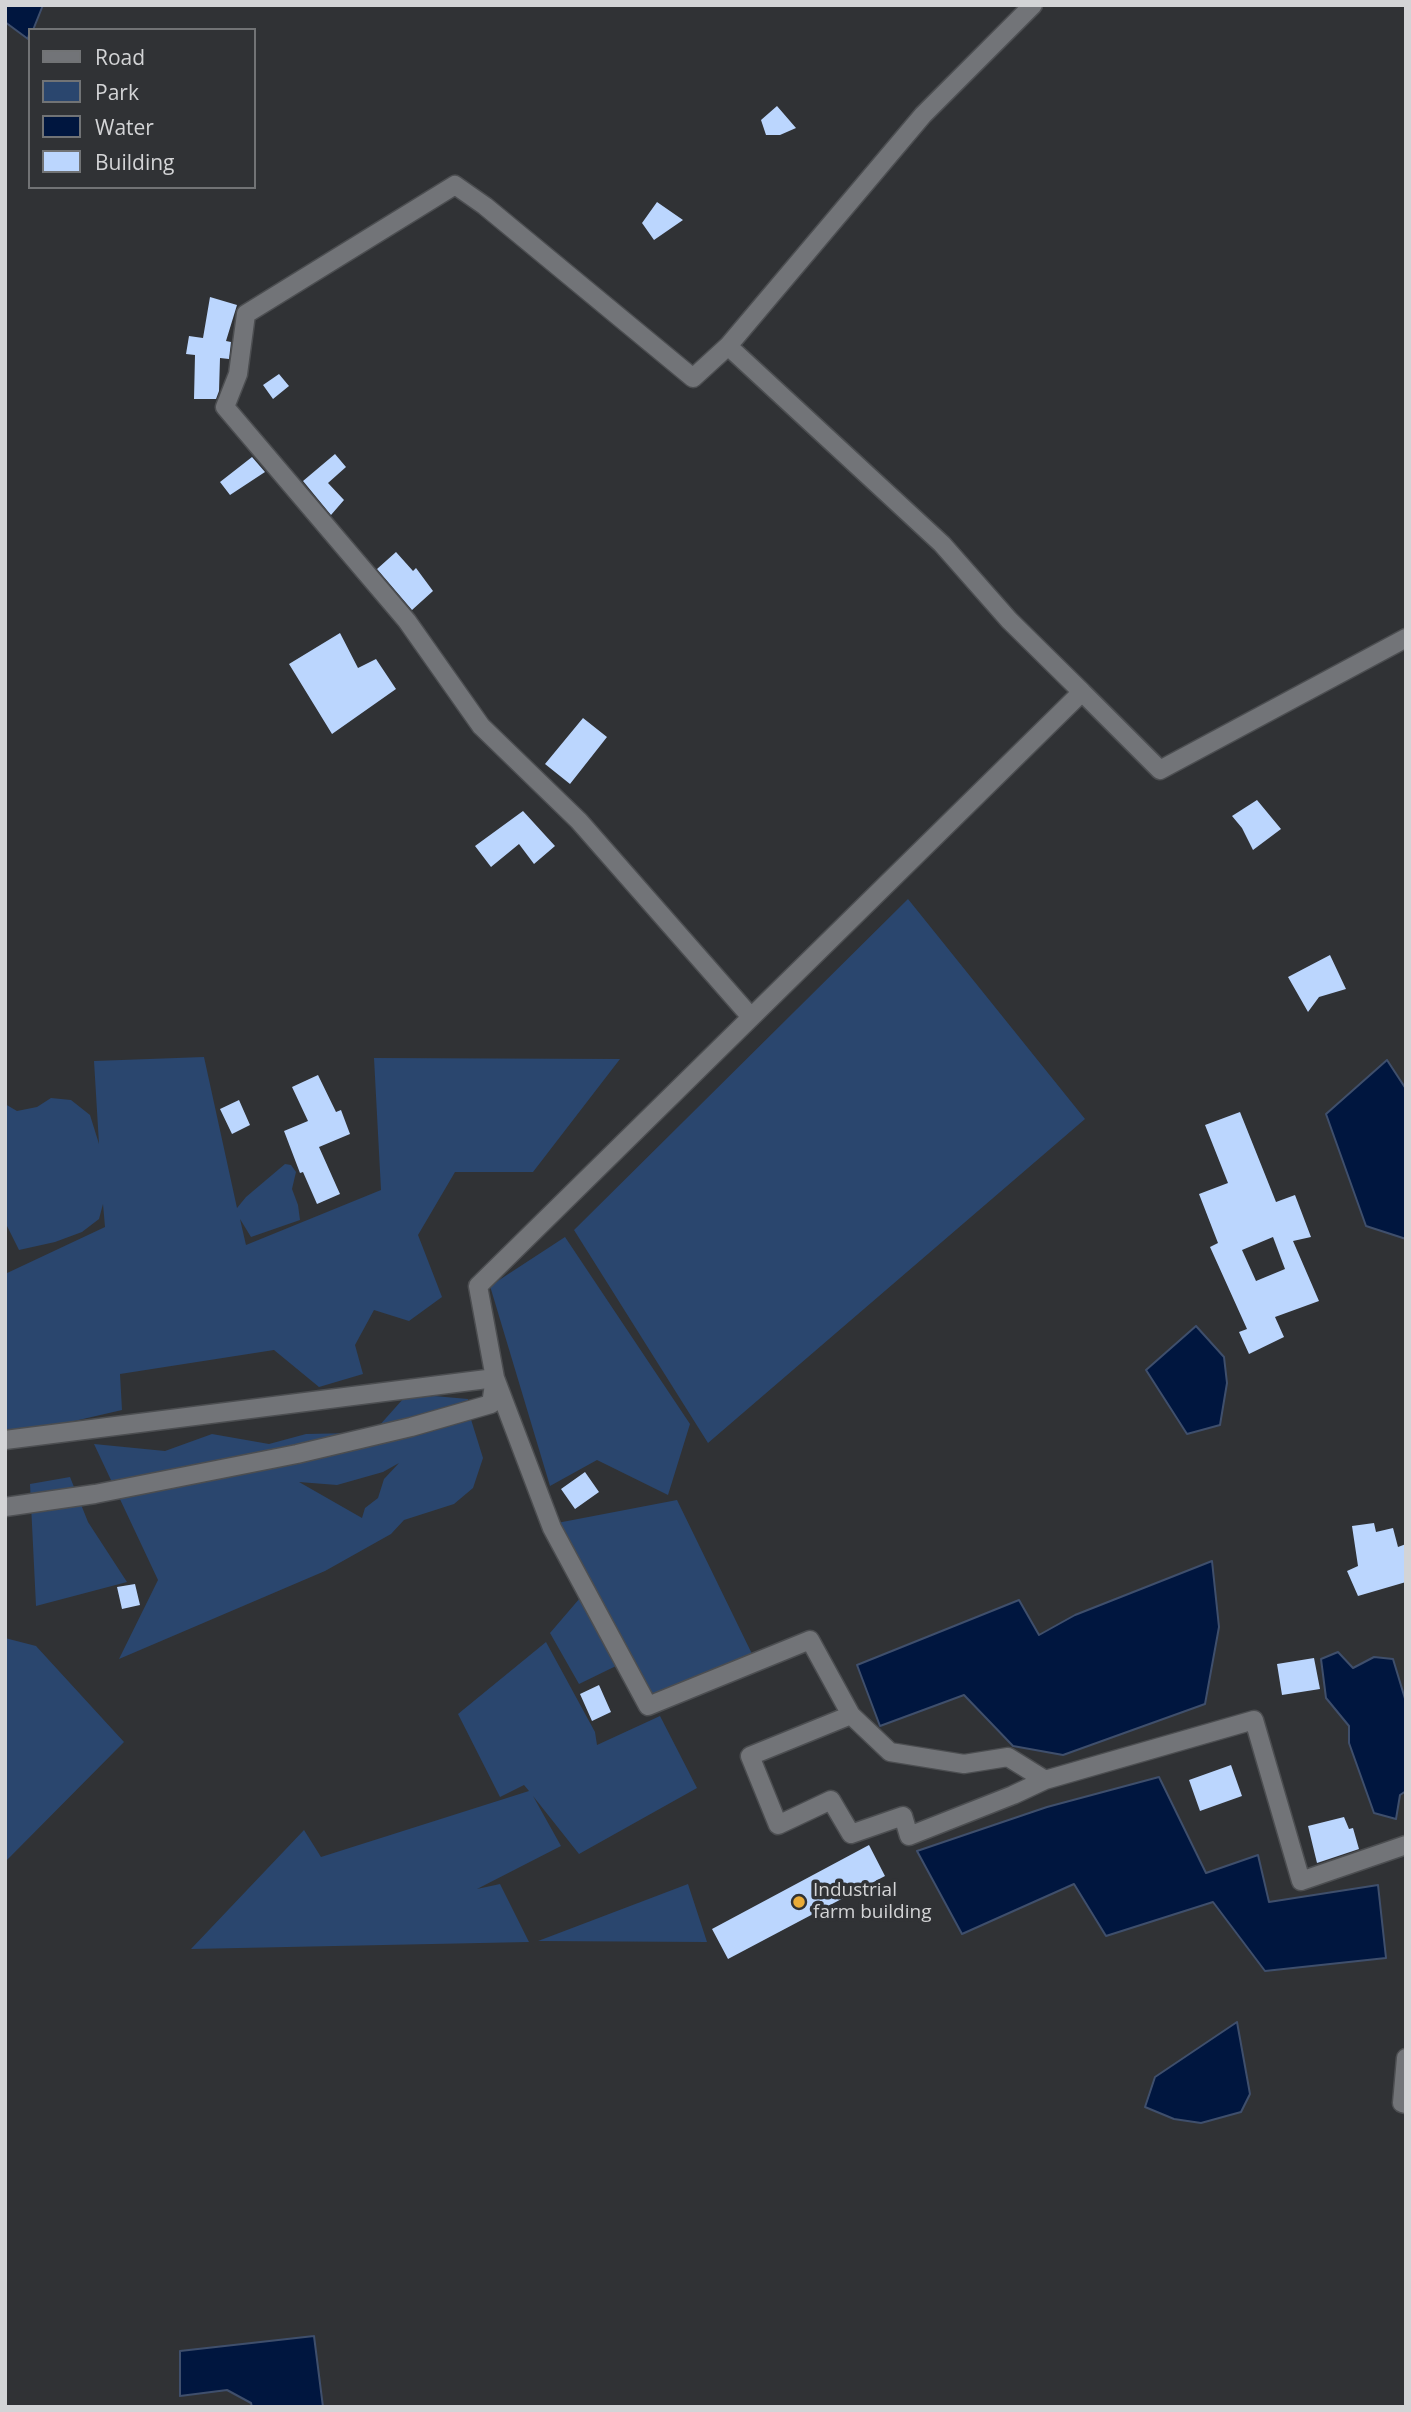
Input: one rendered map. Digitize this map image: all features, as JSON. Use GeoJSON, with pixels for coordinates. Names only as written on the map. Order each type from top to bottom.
{"type":"FeatureCollection","features":[{"type":"Feature","properties":{"kind":"street"},"geometry":{"type":"LineString","coordinates":[[751,1017],[579,821],[481,726],[407,621],[225,407],[237,374],[246,314],[454,185],[485,206],[693,378],[728,346],[923,115],[1033,5]]}},
{"type":"Feature","properties":{"kind":"street"},"geometry":{"type":"LineString","coordinates":[[728,346],[942,544],[1009,620],[1160,770],[1406,638]]}},
{"type":"Feature","properties":{"kind":"street"},"geometry":{"type":"LineString","coordinates":[[1045,1780],[1007,1757],[964,1764],[890,1752],[851,1715],[810,1640],[648,1706],[552,1528],[495,1378],[478,1286],[1082,692]]}},
{"type":"Feature","properties":{"kind":"street"},"geometry":{"type":"LineString","coordinates":[[5,1440],[495,1378]]}},
{"type":"Feature","properties":{"kind":"street"},"geometry":{"type":"LineString","coordinates":[[5,1507],[121,1489],[297,1454],[411,1427],[491,1404],[495,1378]]}},
{"type":"Feature","properties":{"kind":"street"},"geometry":{"type":"LineString","coordinates":[[851,1715],[750,1756],[778,1825],[831,1800],[851,1834],[902,1816],[909,1836],[1045,1780],[1254,1720],[1301,1881],[1406,1845]]}},
{"type":"Feature","properties":{"kind":"street"},"geometry":{"type":"LineString","coordinates":[[1406,2058],[1402,2103],[1406,2104]]}},
{"type":"Feature","properties":{"kind":"green space"},"geometry":{"type":"Polygon","coordinates":[[[908,899],[1085,1119],[708,1443],[574,1230],[908,899]]]}},
{"type":"Feature","properties":{"kind":"green space"},"geometry":{"type":"Polygon","coordinates":[[[204,1057],[237,1208],[285,1164],[291,1165],[296,1172],[292,1189],[300,1220],[251,1237],[240,1219],[246,1245],[381,1190],[374,1058],[620,1059],[533,1172],[455,1172],[418,1235],[442,1297],[409,1321],[374,1310],[355,1345],[363,1374],[319,1387],[274,1350],[120,1374],[122,1410],[5,1437],[5,1274],[105,1227],[103,1204],[99,1219],[82,1232],[55,1242],[19,1250],[5,1222],[5,1104],[17,1111],[37,1107],[51,1098],[71,1100],[90,1115],[99,1144],[94,1061],[204,1057]]]}},
{"type":"Feature","properties":{"kind":"green space"},"geometry":{"type":"Polygon","coordinates":[[[565,1237],[690,1424],[668,1495],[597,1460],[550,1486],[490,1286],[565,1237]]]}},
{"type":"Feature","properties":{"kind":"green space"},"geometry":{"type":"Polygon","coordinates":[[[434,1396],[468,1399],[469,1413],[483,1458],[473,1488],[454,1504],[404,1520],[391,1534],[325,1571],[119,1659],[158,1580],[94,1444],[165,1451],[212,1434],[269,1444],[306,1434],[355,1433],[378,1427],[403,1399],[434,1396]],[[399,1463],[383,1472],[337,1485],[299,1482],[362,1518],[365,1508],[378,1498],[384,1479],[399,1463]]]}},
{"type":"Feature","properties":{"kind":"green space"},"geometry":{"type":"Polygon","coordinates":[[[70,1477],[88,1522],[127,1582],[36,1606],[30,1484],[70,1477]]]}},
{"type":"Feature","properties":{"kind":"green space"},"geometry":{"type":"Polygon","coordinates":[[[677,1500],[754,1658],[653,1702],[557,1523],[677,1500]]]}},
{"type":"Feature","properties":{"kind":"green space"},"geometry":{"type":"Polygon","coordinates":[[[580,1598],[616,1666],[579,1684],[550,1633],[580,1598]]]}},
{"type":"Feature","properties":{"kind":"green space"},"geometry":{"type":"Polygon","coordinates":[[[5,1638],[36,1646],[124,1742],[5,1862],[5,1638]]]}},
{"type":"Feature","properties":{"kind":"green space"},"geometry":{"type":"Polygon","coordinates":[[[546,1642],[595,1732],[597,1745],[660,1716],[697,1788],[579,1854],[533,1796],[561,1846],[477,1889],[500,1884],[529,1942],[191,1949],[304,1830],[321,1857],[529,1791],[524,1785],[500,1797],[458,1714],[546,1642]]]}},
{"type":"Feature","properties":{"kind":"green space"},"geometry":{"type":"Polygon","coordinates":[[[688,1884],[707,1942],[538,1941],[688,1884]]]}},
{"type":"Feature","properties":{"kind":"water"},"geometry":{"type":"Polygon","coordinates":[[[5,5],[43,5],[34,28],[28,28],[28,39],[5,22],[5,5]]]}},
{"type":"Feature","properties":{"kind":"water"},"geometry":{"type":"Polygon","coordinates":[[[1387,1060],[1406,1089],[1406,1239],[1366,1226],[1326,1114],[1387,1060]]]}},
{"type":"Feature","properties":{"kind":"water"},"geometry":{"type":"Polygon","coordinates":[[[1196,1326],[1224,1357],[1227,1383],[1220,1425],[1187,1434],[1146,1370],[1196,1326]]]}},
{"type":"Feature","properties":{"kind":"water"},"geometry":{"type":"Polygon","coordinates":[[[1212,1561],[1219,1627],[1205,1704],[1063,1755],[1013,1746],[964,1695],[880,1726],[857,1665],[1019,1600],[1039,1635],[1075,1615],[1212,1561]]]}},
{"type":"Feature","properties":{"kind":"water"},"geometry":{"type":"Polygon","coordinates":[[[1338,1652],[1353,1668],[1374,1657],[1393,1659],[1406,1702],[1406,1791],[1400,1795],[1396,1819],[1374,1813],[1349,1743],[1349,1726],[1326,1698],[1321,1659],[1338,1652]]]}},
{"type":"Feature","properties":{"kind":"water"},"geometry":{"type":"Polygon","coordinates":[[[1159,1777],[1206,1873],[1258,1855],[1269,1902],[1378,1885],[1386,1958],[1265,1971],[1213,1902],[1106,1936],[1074,1884],[962,1934],[917,1851],[1047,1807],[1159,1777]]]}},
{"type":"Feature","properties":{"kind":"water"},"geometry":{"type":"Polygon","coordinates":[[[1237,2022],[1250,2094],[1241,2112],[1201,2123],[1174,2119],[1145,2107],[1155,2077],[1237,2022]]]}},
{"type":"Feature","properties":{"kind":"water"},"geometry":{"type":"Polygon","coordinates":[[[314,2336],[323,2407],[252,2407],[251,2403],[227,2390],[180,2396],[180,2351],[314,2336]]]}},
{"type":"Feature","properties":{"kind":"building"},"geometry":{"type":"Polygon","coordinates":[[[777,106],[796,128],[780,135],[766,135],[761,120],[777,106]]]}},
{"type":"Feature","properties":{"kind":"building"},"geometry":{"type":"Polygon","coordinates":[[[657,202],[683,220],[654,240],[642,223],[657,202]]]}},
{"type":"Feature","properties":{"kind":"building"},"geometry":{"type":"Polygon","coordinates":[[[210,297],[237,305],[226,341],[231,342],[229,359],[220,358],[219,391],[216,399],[194,399],[195,355],[186,354],[189,336],[203,338],[210,297]]]}},
{"type":"Feature","properties":{"kind":"building"},"geometry":{"type":"Polygon","coordinates":[[[279,374],[289,386],[273,399],[263,385],[279,374]]]}},
{"type":"Feature","properties":{"kind":"building"},"geometry":{"type":"Polygon","coordinates":[[[335,454],[346,467],[328,483],[344,500],[331,515],[303,481],[335,454]]]}},
{"type":"Feature","properties":{"kind":"building"},"geometry":{"type":"Polygon","coordinates":[[[252,457],[265,472],[230,495],[220,482],[252,457]]]}},
{"type":"Feature","properties":{"kind":"building"},"geometry":{"type":"Polygon","coordinates":[[[396,552],[413,571],[416,568],[433,591],[412,610],[377,569],[396,552]]]}},
{"type":"Feature","properties":{"kind":"building"},"geometry":{"type":"Polygon","coordinates":[[[340,633],[358,668],[376,659],[396,689],[332,734],[289,664],[340,633]]]}},
{"type":"Feature","properties":{"kind":"building"},"geometry":{"type":"Polygon","coordinates":[[[583,718],[607,737],[570,784],[545,764],[583,718]]]}},
{"type":"Feature","properties":{"kind":"building"},"geometry":{"type":"Polygon","coordinates":[[[1257,800],[1281,829],[1253,850],[1242,828],[1232,816],[1257,800]]]}},
{"type":"Feature","properties":{"kind":"building"},"geometry":{"type":"Polygon","coordinates":[[[523,811],[555,846],[534,864],[519,844],[491,867],[475,846],[523,811]]]}},
{"type":"Feature","properties":{"kind":"building"},"geometry":{"type":"Polygon","coordinates":[[[1330,955],[1346,989],[1319,997],[1308,1012],[1288,977],[1330,955]]]}},
{"type":"Feature","properties":{"kind":"building"},"geometry":{"type":"Polygon","coordinates":[[[318,1075],[336,1112],[341,1110],[350,1134],[319,1147],[340,1194],[317,1204],[303,1172],[300,1173],[284,1131],[308,1121],[292,1087],[318,1075]]]}},
{"type":"Feature","properties":{"kind":"building"},"geometry":{"type":"Polygon","coordinates":[[[239,1100],[250,1125],[232,1134],[220,1109],[239,1100]]]}},
{"type":"Feature","properties":{"kind":"building"},"geometry":{"type":"Polygon","coordinates":[[[1240,1112],[1276,1202],[1295,1195],[1311,1237],[1293,1241],[1319,1301],[1275,1317],[1284,1337],[1249,1354],[1239,1332],[1247,1329],[1210,1247],[1218,1243],[1199,1194],[1228,1183],[1205,1125],[1240,1112]],[[1273,1237],[1242,1250],[1256,1281],[1285,1269],[1273,1237]]]}},
{"type":"Feature","properties":{"kind":"building"},"geometry":{"type":"Polygon","coordinates":[[[585,1472],[599,1492],[575,1509],[561,1489],[585,1472]]]}},
{"type":"Feature","properties":{"kind":"building"},"geometry":{"type":"Polygon","coordinates":[[[1374,1523],[1376,1532],[1393,1528],[1398,1547],[1406,1544],[1406,1582],[1358,1596],[1347,1571],[1358,1566],[1352,1526],[1374,1523]]]}},
{"type":"Feature","properties":{"kind":"building"},"geometry":{"type":"Polygon","coordinates":[[[135,1584],[140,1605],[122,1609],[117,1587],[135,1584]]]}},
{"type":"Feature","properties":{"kind":"building"},"geometry":{"type":"Polygon","coordinates":[[[1314,1658],[1320,1689],[1282,1695],[1277,1664],[1314,1658]]]}},
{"type":"Feature","properties":{"kind":"building"},"geometry":{"type":"Polygon","coordinates":[[[599,1685],[611,1712],[592,1721],[580,1694],[599,1685]]]}},
{"type":"Feature","properties":{"kind":"building"},"geometry":{"type":"Polygon","coordinates":[[[1231,1765],[1242,1796],[1200,1811],[1189,1780],[1231,1765]]]}},
{"type":"Feature","properties":{"kind":"building"},"geometry":{"type":"Polygon","coordinates":[[[1344,1817],[1349,1829],[1353,1828],[1359,1849],[1317,1863],[1308,1826],[1344,1817]]]}},
{"type":"Feature","properties":{"kind":"building","name":"Industrial farm building"},"geometry":{"type":"Polygon","coordinates":[[[869,1845],[885,1876],[728,1959],[712,1929],[869,1845]]]}},
{"type":"Feature","properties":{"kind":"place","name":"Industrial farm building"},"geometry":{"type":"Point","coordinates":[799,1902]}}]}
